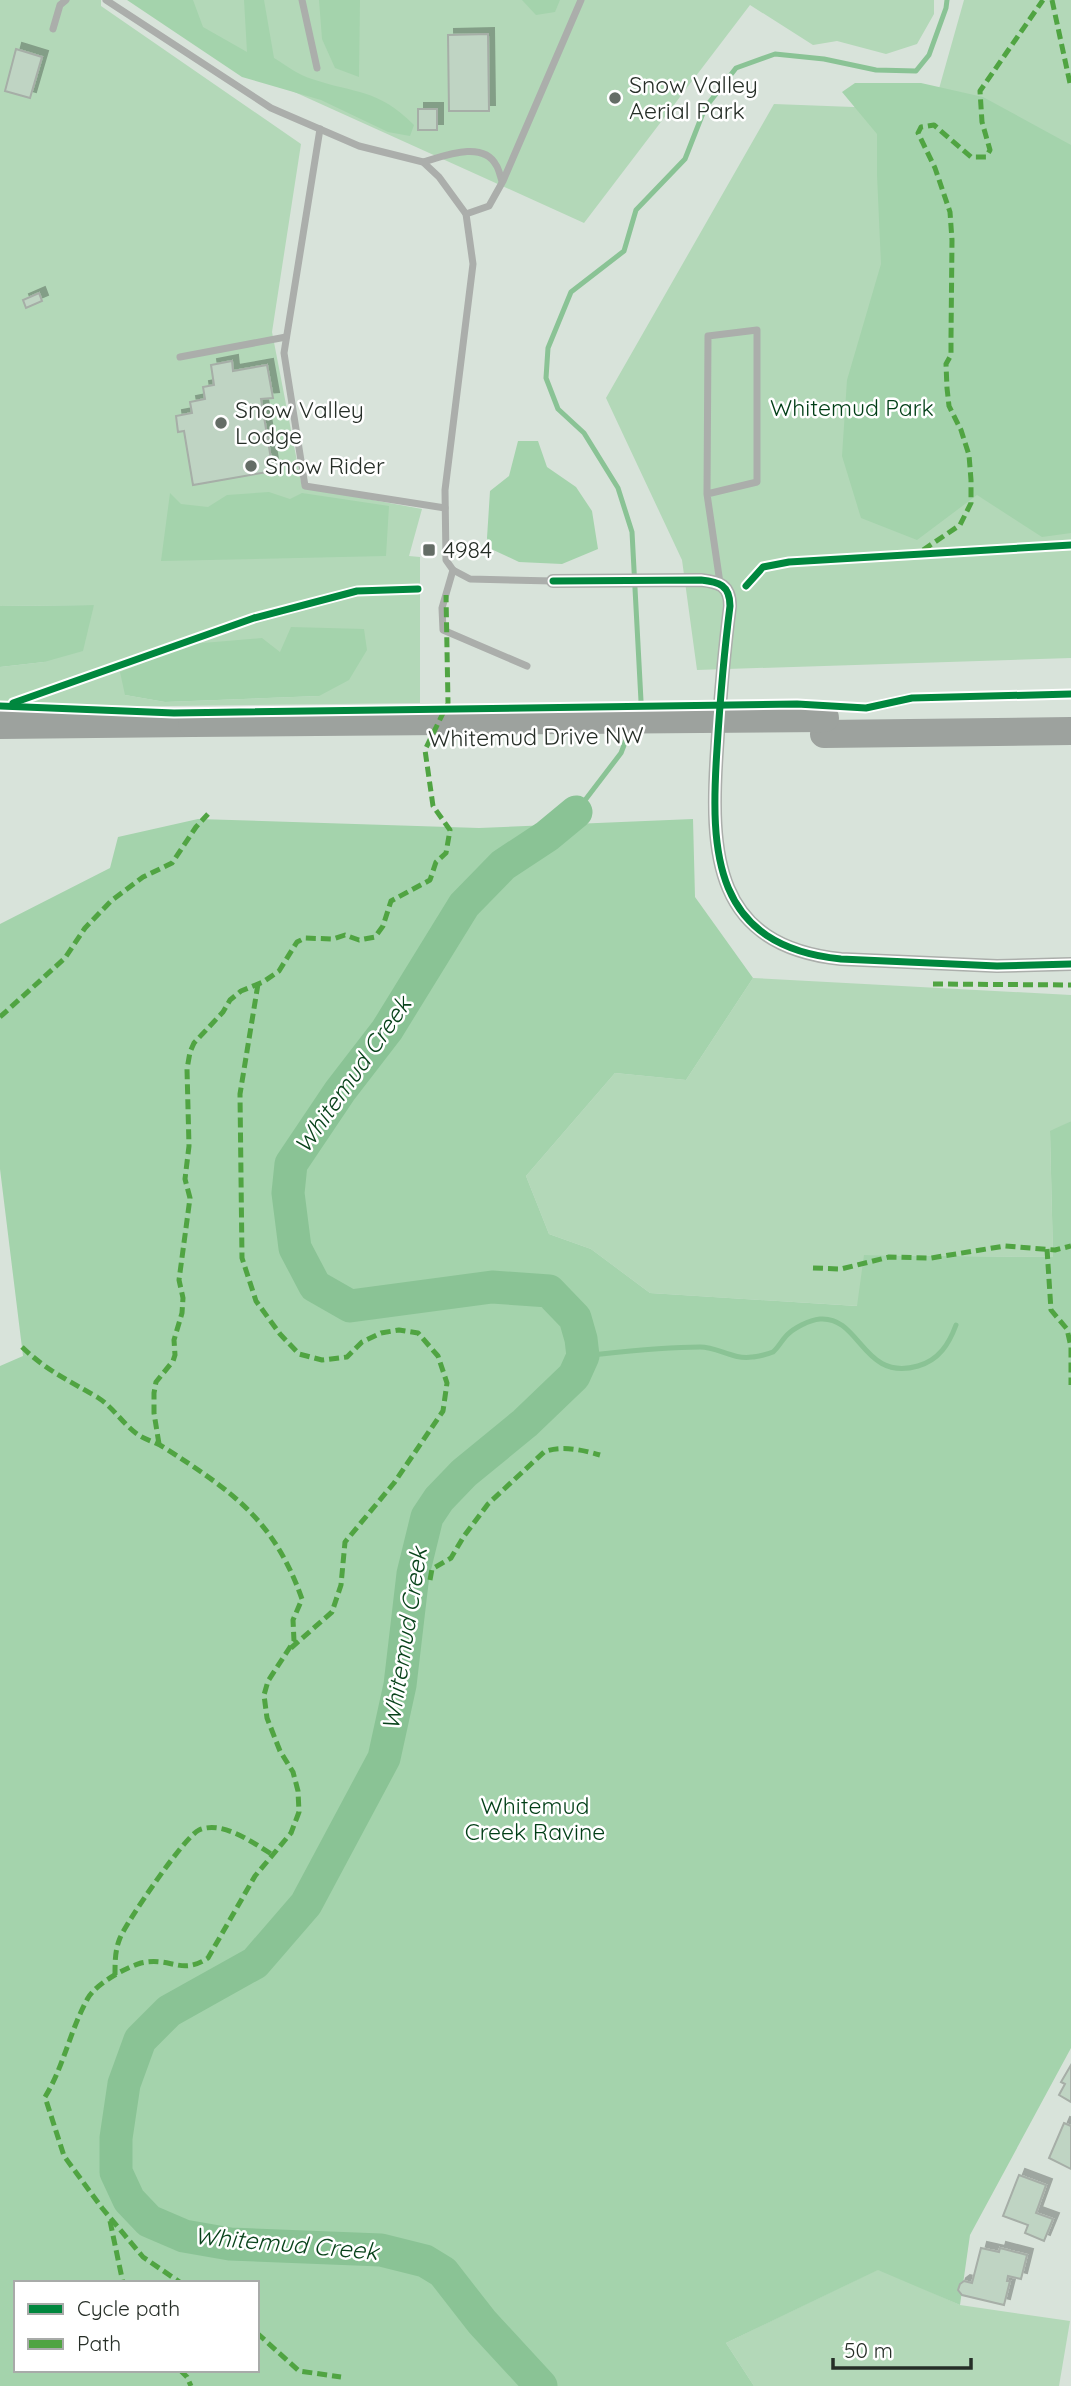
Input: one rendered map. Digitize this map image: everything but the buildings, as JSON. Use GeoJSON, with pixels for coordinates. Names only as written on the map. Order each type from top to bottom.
{"type":"FeatureCollection","features":[{"type":"Feature","properties":{"kind":"highway","name":"Whitemud Drive NW"},"geometry":{"type":"LineString","coordinates":[[825,726],[1071,716]]}},
{"type":"Feature","properties":{"kind":"highway","name":"Whitemud Drive NW"},"geometry":{"type":"LineString","coordinates":[[0,725],[192,732],[825,726],[1071,731]]}},
{"type":"Feature","properties":{"kind":"highway","name":"Whitemud Drive NW"},"geometry":{"type":"LineString","coordinates":[[0,745],[192,732]]}},
{"type":"Feature","properties":{"kind":"street"},"geometry":{"type":"LineString","coordinates":[[553,581],[701,580],[720,583],[730,594],[713,806],[717,852],[724,880],[735,903],[748,920],[777,942],[820,957],[985,965],[1071,964]]}},
{"type":"Feature","properties":{"kind":"lane"},"geometry":{"type":"LineString","coordinates":[[53,29],[60,5],[66,0]]}},
{"type":"Feature","properties":{"kind":"lane"},"geometry":{"type":"LineString","coordinates":[[106,0],[271,108],[359,146],[424,162],[460,152],[486,155],[496,163],[502,181]]}},
{"type":"Feature","properties":{"kind":"lane"},"geometry":{"type":"LineString","coordinates":[[302,0],[317,68]]}},
{"type":"Feature","properties":{"kind":"lane"},"geometry":{"type":"LineString","coordinates":[[466,214],[489,206],[581,0]]}},
{"type":"Feature","properties":{"kind":"lane"},"geometry":{"type":"LineString","coordinates":[[320,129],[284,353],[305,486],[445,508]]}},
{"type":"Feature","properties":{"kind":"lane"},"geometry":{"type":"LineString","coordinates":[[424,162],[439,177],[466,214],[473,264],[446,479],[446,560],[453,570],[470,579],[553,581]]}},
{"type":"Feature","properties":{"kind":"lane"},"geometry":{"type":"LineString","coordinates":[[707,494],[757,482],[757,330],[708,336],[707,494],[720,583]]}},
{"type":"Feature","properties":{"kind":"lane"},"geometry":{"type":"LineString","coordinates":[[180,357],[286,337]]}},
{"type":"Feature","properties":{"kind":"lane"},"geometry":{"type":"LineString","coordinates":[[453,570],[442,608],[443,630],[527,666]]}},
{"type":"Feature","properties":{"kind":"green space"},"geometry":{"type":"Polygon","coordinates":[[[0,0],[101,0],[101,6],[301,144],[272,332],[302,487],[422,509],[409,556],[420,557],[420,703],[0,708],[0,667],[44,662],[94,605],[0,606],[0,0]],[[280,652],[125,695],[165,702],[319,696],[280,652]]]}},
{"type":"Feature","properties":{"kind":"green space"},"geometry":{"type":"Polygon","coordinates":[[[127,0],[193,0],[203,27],[247,52],[244,0],[264,0],[274,58],[307,77],[366,94],[389,104],[414,125],[410,136],[388,132],[321,100],[242,77],[127,0]]]}},
{"type":"Feature","properties":{"kind":"green space"},"geometry":{"type":"Polygon","coordinates":[[[142,0],[934,0],[934,14],[917,44],[886,54],[837,41],[813,45],[750,5],[584,223],[248,71],[142,0]]]}},
{"type":"Feature","properties":{"kind":"green space"},"geometry":{"type":"Polygon","coordinates":[[[319,0],[360,0],[359,77],[335,68],[322,39],[319,0]]]}},
{"type":"Feature","properties":{"kind":"green space"},"geometry":{"type":"Polygon","coordinates":[[[522,0],[560,0],[555,12],[536,15],[522,0]]]}},
{"type":"Feature","properties":{"kind":"green space","name":"Whitemud Park"},"geometry":{"type":"Polygon","coordinates":[[[964,0],[1071,0],[1071,658],[697,670],[682,560],[606,398],[774,104],[933,110],[964,0]]]}},
{"type":"Feature","properties":{"kind":"green space"},"geometry":{"type":"Polygon","coordinates":[[[855,83],[921,83],[983,97],[1071,145],[1071,533],[1042,537],[977,495],[917,540],[861,518],[842,456],[847,380],[881,264],[877,134],[842,92],[855,83]]]}},
{"type":"Feature","properties":{"kind":"green space"},"geometry":{"type":"Polygon","coordinates":[[[518,441],[538,441],[547,467],[576,487],[592,511],[598,549],[562,564],[519,562],[489,548],[487,538],[490,491],[509,476],[518,441]]]}},
{"type":"Feature","properties":{"kind":"green space"},"geometry":{"type":"Polygon","coordinates":[[[269,492],[290,499],[302,493],[389,506],[386,556],[161,561],[170,493],[181,504],[208,507],[227,495],[269,492]]]}},
{"type":"Feature","properties":{"kind":"green space"},"geometry":{"type":"Polygon","coordinates":[[[94,605],[83,651],[44,662],[0,667],[0,606],[94,605]]]}},
{"type":"Feature","properties":{"kind":"green space"},"geometry":{"type":"Polygon","coordinates":[[[291,627],[364,629],[367,650],[349,680],[319,696],[165,702],[125,695],[120,672],[191,644],[262,638],[280,652],[291,627]]]}},
{"type":"Feature","properties":{"kind":"green space","name":"Whitemud Creek Ravine"},"geometry":{"type":"Polygon","coordinates":[[[198,819],[479,828],[693,819],[695,897],[753,978],[686,1080],[615,1073],[526,1176],[549,1234],[591,1249],[650,1293],[857,1306],[864,1255],[1053,1257],[1050,1131],[1071,1121],[1071,2048],[970,2235],[960,2305],[878,2270],[726,2343],[754,2386],[0,2386],[0,1366],[23,1356],[0,1169],[0,924],[110,868],[118,837],[198,819]]]}},
{"type":"Feature","properties":{"kind":"green space"},"geometry":{"type":"Polygon","coordinates":[[[753,978],[1071,995],[1071,1121],[1050,1132],[1053,1257],[865,1255],[858,1306],[650,1293],[591,1249],[549,1234],[526,1176],[615,1073],[686,1080],[753,978]]]}},
{"type":"Feature","properties":{"kind":"green space"},"geometry":{"type":"Polygon","coordinates":[[[879,2269],[960,2305],[1070,2321],[1059,2386],[754,2386],[726,2343],[879,2269]]]}},
{"type":"Feature","properties":{"kind":"waterway","name":"Whitemud Creek"},"geometry":{"type":"LineString","coordinates":[[637,711],[641,701],[632,532],[618,488],[584,433],[558,409],[546,378],[548,348],[571,292],[624,251],[636,210],[685,159],[705,108],[736,68],[775,54],[824,59],[876,70],[916,71],[929,55],[947,0]]}},
{"type":"Feature","properties":{"kind":"waterway","name":"Whitemud Creek"},"geometry":{"type":"LineString","coordinates":[[576,812],[621,753],[631,727]]}},
{"type":"Feature","properties":{"kind":"waterway","name":"Whitemud Creek"},"geometry":{"type":"LineString","coordinates":[[541,2386],[482,2322],[443,2272],[425,2261],[381,2250],[230,2244],[184,2236],[149,2221],[129,2200],[116,2172],[116,2138],[124,2084],[140,2040],[169,2011],[255,1963],[306,1904],[384,1758],[400,1685],[413,1574],[427,1517],[439,1499],[464,1473],[525,1423],[574,1376],[583,1356],[575,1318],[549,1291],[492,1287],[350,1306],[315,1286],[295,1248],[288,1193],[291,1164],[340,1091],[387,1030],[464,905],[503,865],[547,836],[576,812]]}},
{"type":"Feature","properties":{"kind":"waterway"},"geometry":{"type":"LineString","coordinates":[[583,1356],[700,1347],[738,1357],[757,1356],[773,1352],[794,1330],[820,1319],[834,1321],[845,1327],[873,1357],[885,1365],[899,1368],[918,1366],[932,1360],[946,1345],[956,1325]]}},
{"type":"Feature","properties":{"kind":"marked path"},"geometry":{"type":"LineString","coordinates":[[923,550],[960,525],[971,503],[971,480],[969,455],[949,406],[947,388],[946,364],[951,355],[950,212],[935,168],[918,133],[921,127],[934,125],[971,157],[986,157],[990,150],[982,122],[980,91],[1043,0]]}},
{"type":"Feature","properties":{"kind":"marked path"},"geometry":{"type":"LineString","coordinates":[[1052,0],[1071,88]]}},
{"type":"Feature","properties":{"kind":"marked path"},"geometry":{"type":"LineString","coordinates":[[159,1444],[154,1393],[156,1382],[173,1361],[174,1340],[182,1313],[183,1298],[179,1280],[190,1198],[185,1179],[189,1146],[187,1069],[190,1052],[194,1043],[223,1012],[230,1000],[241,991],[263,982],[279,971],[297,942],[305,938],[333,939],[345,935],[359,940],[375,937],[383,926],[391,901],[430,880],[436,862],[446,853],[450,830],[433,806],[425,750],[448,703],[446,595]]}},
{"type":"Feature","properties":{"kind":"marked path"},"geometry":{"type":"LineString","coordinates":[[0,1017],[65,958],[85,928],[111,901],[143,877],[172,863],[208,814]]}},
{"type":"Feature","properties":{"kind":"marked path"},"geometry":{"type":"LineString","coordinates":[[258,984],[240,1094],[242,1258],[256,1301],[280,1334],[299,1354],[322,1360],[347,1357],[362,1342],[381,1333],[399,1330],[418,1333],[438,1356],[447,1383],[443,1411],[394,1483],[345,1542],[341,1585],[332,1612],[291,1648]]}},
{"type":"Feature","properties":{"kind":"marked path"},"geometry":{"type":"LineString","coordinates":[[933,984],[1071,985]]}},
{"type":"Feature","properties":{"kind":"marked path"},"geometry":{"type":"LineString","coordinates":[[813,1268],[841,1269],[889,1257],[931,1258],[1005,1246],[1055,1250],[1071,1246]]}},
{"type":"Feature","properties":{"kind":"marked path"},"geometry":{"type":"LineString","coordinates":[[1047,1249],[1051,1310],[1067,1329],[1071,1347],[1071,1385]]}},
{"type":"Feature","properties":{"kind":"marked path"},"geometry":{"type":"LineString","coordinates":[[22,1347],[49,1369],[103,1401],[137,1434],[165,1448],[211,1479],[249,1510],[278,1548],[302,1599],[293,1620],[294,1641],[268,1681],[264,1695],[267,1718],[280,1751],[293,1772],[298,1791],[299,1812],[291,1833],[255,1876],[208,1958],[183,1966],[160,1962],[141,1963],[127,1968],[92,1992],[45,2097],[64,2156],[102,2208],[143,2257],[178,2281]]}},
{"type":"Feature","properties":{"kind":"marked path"},"geometry":{"type":"LineString","coordinates":[[430,1580],[432,1569],[451,1558],[488,1504],[544,1452],[565,1449],[600,1455]]}},
{"type":"Feature","properties":{"kind":"marked path"},"geometry":{"type":"LineString","coordinates":[[115,1975],[117,1947],[125,1929],[170,1862],[199,1830],[228,1830],[273,1855]]}},
{"type":"Feature","properties":{"kind":"marked path"},"geometry":{"type":"LineString","coordinates":[[110,2221],[123,2281]]}},
{"type":"Feature","properties":{"kind":"marked path"},"geometry":{"type":"LineString","coordinates":[[259,2335],[299,2371],[341,2377]]}},
{"type":"Feature","properties":{"kind":"marked path"},"geometry":{"type":"LineString","coordinates":[[182,2372],[191,2386]]}},
{"type":"Feature","properties":{"kind":"cycle path"},"geometry":{"type":"LineString","coordinates":[[746,586],[763,567],[789,562],[1071,545]]}},
{"type":"Feature","properties":{"kind":"cycle path"},"geometry":{"type":"LineString","coordinates":[[553,581],[701,580],[713,582],[726,589],[730,606],[715,787],[719,858],[728,888],[744,914],[767,935],[799,951],[841,959],[997,966],[1071,964]]}},
{"type":"Feature","properties":{"kind":"cycle path"},"geometry":{"type":"LineString","coordinates":[[13,703],[254,618],[357,591],[418,589]]}},
{"type":"Feature","properties":{"kind":"cycle path"},"geometry":{"type":"LineString","coordinates":[[0,706],[174,713],[797,704],[866,708],[912,698],[1071,694]]}},
{"type":"Feature","properties":{"kind":"place","name":"Snow Valley Aerial Park"},"geometry":{"type":"Point","coordinates":[615,98]}},
{"type":"Feature","properties":{"kind":"place","name":"Snow Valley Lodge"},"geometry":{"type":"Point","coordinates":[221,423]}},
{"type":"Feature","properties":{"kind":"place","name":"Snow Rider"},"geometry":{"type":"Point","coordinates":[251,466]}},
{"type":"Feature","properties":{"kind":"place","name":"4984"},"geometry":{"type":"Point","coordinates":[429,550]}}]}
